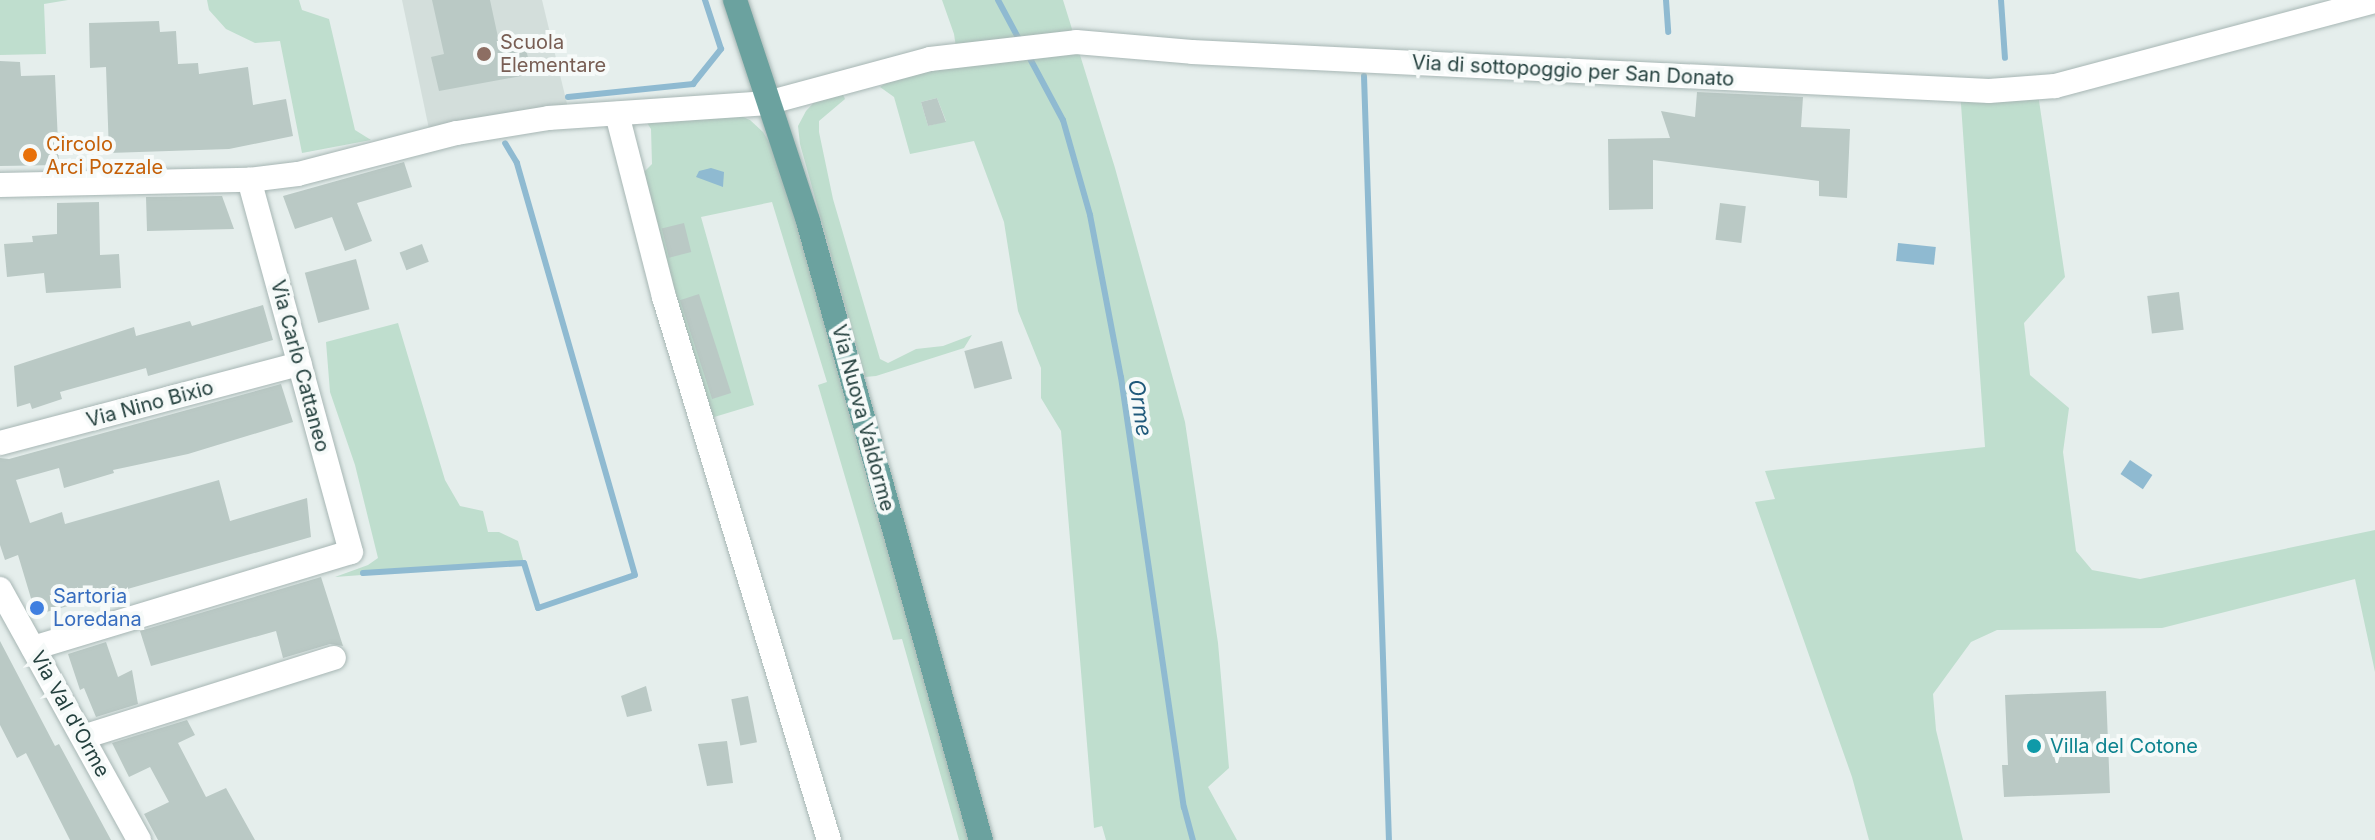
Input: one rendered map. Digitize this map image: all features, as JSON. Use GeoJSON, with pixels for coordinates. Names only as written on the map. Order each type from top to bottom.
{"type":"FeatureCollection","features":[{"type":"Feature","properties":{"kind":"main road","name":"Via Nuova Valdorme"},"geometry":{"type":"LineString","coordinates":[[735,0],[808,221],[981,840]]}},
{"type":"Feature","properties":{"kind":"street","name":"Via di sottopoggio per San Donato"},"geometry":{"type":"LineString","coordinates":[[767,103],[930,59],[975,51],[1076,42],[1192,52],[1989,91],[2055,86],[2375,1]]}},
{"type":"Feature","properties":{"kind":"street"},"geometry":{"type":"LineString","coordinates":[[0,185],[249,180],[298,174],[457,133],[549,118],[767,103]]}},
{"type":"Feature","properties":{"kind":"street"},"geometry":{"type":"LineString","coordinates":[[617,114],[664,297],[829,840]]}},
{"type":"Feature","properties":{"kind":"street","name":"Via Carlo Cattaneo"},"geometry":{"type":"LineString","coordinates":[[33,648],[351,552],[249,180]]}},
{"type":"Feature","properties":{"kind":"street","name":"Via Nino Bixio"},"geometry":{"type":"LineString","coordinates":[[0,443],[300,364]]}},
{"type":"Feature","properties":{"kind":"street","name":"Via Val d'Orme"},"geometry":{"type":"LineString","coordinates":[[0,589],[139,840]]}},
{"type":"Feature","properties":{"kind":"street"},"geometry":{"type":"LineString","coordinates":[[83,737],[334,658]]}},
{"type":"Feature","properties":{"kind":"shaded area","name":"Scuola Elementare"},"geometry":{"type":"Polygon","coordinates":[[[402,0],[542,0],[568,108],[429,129],[402,0]]]}},
{"type":"Feature","properties":{"kind":"green space"},"geometry":{"type":"Polygon","coordinates":[[[0,0],[68,0],[44,4],[46,54],[0,55],[0,0]]]}},
{"type":"Feature","properties":{"kind":"green space"},"geometry":{"type":"Polygon","coordinates":[[[207,0],[299,0],[302,10],[329,19],[355,130],[371,140],[302,153],[280,41],[255,43],[226,29],[209,10],[207,0]]]}},
{"type":"Feature","properties":{"kind":"green space"},"geometry":{"type":"Polygon","coordinates":[[[942,0],[1063,0],[1115,168],[1185,422],[1218,643],[1229,768],[1208,787],[1237,840],[1106,840],[1102,826],[1094,828],[1061,431],[1041,398],[1041,368],[1018,311],[1004,222],[974,141],[910,154],[894,97],[880,87],[897,76],[957,54],[954,34],[942,0]],[[937,98],[921,102],[928,126],[946,121],[937,98]]]}},
{"type":"Feature","properties":{"kind":"green space"},"geometry":{"type":"Polygon","coordinates":[[[2037,87],[2065,277],[2024,323],[2030,375],[2069,408],[2063,452],[2076,551],[2092,570],[2140,579],[2375,530],[2375,672],[2355,579],[2162,628],[1997,630],[1971,642],[1933,694],[1936,730],[1963,840],[1869,840],[1852,777],[1755,502],[1775,499],[1765,471],[1985,447],[1960,90],[2037,87]]]}},
{"type":"Feature","properties":{"kind":"green space"},"geometry":{"type":"Polygon","coordinates":[[[841,90],[845,99],[819,121],[819,132],[833,199],[880,359],[888,363],[916,349],[943,346],[972,335],[964,348],[876,376],[865,377],[800,144],[798,126],[806,111],[820,96],[841,90]]]}},
{"type":"Feature","properties":{"kind":"green space"},"geometry":{"type":"Polygon","coordinates":[[[640,112],[734,113],[750,120],[763,132],[800,194],[981,840],[959,840],[902,639],[893,640],[818,385],[827,382],[772,202],[701,217],[754,405],[701,421],[634,182],[652,164],[651,129],[640,112]]]}},
{"type":"Feature","properties":{"kind":"green space"},"geometry":{"type":"Polygon","coordinates":[[[398,323],[445,480],[460,506],[483,511],[488,532],[499,532],[518,541],[524,563],[335,577],[378,558],[355,465],[330,392],[326,342],[398,323]]]}},
{"type":"Feature","properties":{"kind":"water"},"geometry":{"type":"Polygon","coordinates":[[[711,168],[724,172],[723,187],[696,177],[699,171],[711,168]]]}},
{"type":"Feature","properties":{"kind":"water"},"geometry":{"type":"Polygon","coordinates":[[[1898,243],[1936,247],[1934,265],[1896,261],[1898,243]]]}},
{"type":"Feature","properties":{"kind":"water"},"geometry":{"type":"Polygon","coordinates":[[[2130,460],[2152,475],[2143,489],[2120,474],[2130,460]]]}},
{"type":"Feature","properties":{"kind":"building"},"geometry":{"type":"Polygon","coordinates":[[[432,0],[490,0],[499,42],[523,37],[532,74],[439,91],[431,57],[444,54],[432,0]]]}},
{"type":"Feature","properties":{"kind":"building"},"geometry":{"type":"Polygon","coordinates":[[[159,21],[160,32],[176,31],[178,64],[198,63],[199,74],[248,67],[253,105],[286,99],[293,136],[229,149],[109,153],[106,67],[90,68],[89,23],[159,21]]]}},
{"type":"Feature","properties":{"kind":"building"},"geometry":{"type":"Polygon","coordinates":[[[0,61],[20,62],[21,76],[55,75],[59,165],[0,166],[0,61]]]}},
{"type":"Feature","properties":{"kind":"building"},"geometry":{"type":"Polygon","coordinates":[[[1697,92],[1803,97],[1801,127],[1850,129],[1847,198],[1819,196],[1819,181],[1653,160],[1653,209],[1609,210],[1608,139],[1670,138],[1661,111],[1695,117],[1697,92]]]}},
{"type":"Feature","properties":{"kind":"building"},"geometry":{"type":"Polygon","coordinates":[[[937,98],[946,122],[928,126],[921,102],[937,98]]]}},
{"type":"Feature","properties":{"kind":"building"},"geometry":{"type":"Polygon","coordinates":[[[404,162],[412,187],[357,203],[372,241],[345,251],[332,217],[295,229],[283,196],[404,162]]]}},
{"type":"Feature","properties":{"kind":"building"},"geometry":{"type":"Polygon","coordinates":[[[222,196],[234,229],[147,231],[146,197],[222,196]]]}},
{"type":"Feature","properties":{"kind":"building"},"geometry":{"type":"Polygon","coordinates":[[[99,202],[100,255],[119,254],[121,288],[46,293],[44,273],[7,277],[4,244],[33,242],[32,236],[57,234],[57,203],[99,202]]]}},
{"type":"Feature","properties":{"kind":"building"},"geometry":{"type":"Polygon","coordinates":[[[1720,203],[1746,206],[1741,243],[1715,240],[1720,203]]]}},
{"type":"Feature","properties":{"kind":"building"},"geometry":{"type":"Polygon","coordinates":[[[684,223],[691,252],[669,258],[662,229],[684,223]]]}},
{"type":"Feature","properties":{"kind":"building"},"geometry":{"type":"Polygon","coordinates":[[[422,244],[429,262],[406,270],[400,253],[422,244]]]}},
{"type":"Feature","properties":{"kind":"building"},"geometry":{"type":"Polygon","coordinates":[[[356,259],[369,309],[318,323],[305,273],[356,259]]]}},
{"type":"Feature","properties":{"kind":"building"},"geometry":{"type":"Polygon","coordinates":[[[2179,292],[2184,330],[2152,334],[2147,296],[2179,292]]]}},
{"type":"Feature","properties":{"kind":"building"},"geometry":{"type":"Polygon","coordinates":[[[699,294],[731,393],[712,399],[680,300],[699,294]]]}},
{"type":"Feature","properties":{"kind":"building"},"geometry":{"type":"Polygon","coordinates":[[[263,305],[273,340],[148,376],[146,368],[60,392],[62,399],[32,409],[30,403],[17,407],[14,366],[134,327],[136,336],[190,321],[192,326],[263,305]]]}},
{"type":"Feature","properties":{"kind":"building"},"geometry":{"type":"Polygon","coordinates":[[[1002,341],[1012,379],[974,389],[964,351],[1002,341]]]}},
{"type":"Feature","properties":{"kind":"building"},"geometry":{"type":"Polygon","coordinates":[[[281,384],[293,422],[188,454],[113,470],[114,473],[64,488],[59,468],[16,480],[30,523],[62,512],[65,524],[219,480],[230,521],[307,498],[311,537],[36,615],[18,555],[5,560],[0,545],[0,458],[9,459],[281,384]]]}},
{"type":"Feature","properties":{"kind":"building"},"geometry":{"type":"Polygon","coordinates":[[[321,577],[343,646],[330,644],[283,658],[276,631],[151,666],[140,631],[321,577]]]}},
{"type":"Feature","properties":{"kind":"building"},"geometry":{"type":"Polygon","coordinates":[[[0,641],[55,746],[59,744],[111,840],[70,840],[26,753],[17,758],[0,725],[0,641]]]}},
{"type":"Feature","properties":{"kind":"building"},"geometry":{"type":"Polygon","coordinates":[[[106,642],[118,677],[132,670],[138,704],[96,717],[84,688],[80,690],[68,654],[106,642]]]}},
{"type":"Feature","properties":{"kind":"building"},"geometry":{"type":"Polygon","coordinates":[[[646,686],[652,711],[627,717],[621,696],[646,686]]]}},
{"type":"Feature","properties":{"kind":"building","name":"Villa del Cotone"},"geometry":{"type":"Polygon","coordinates":[[[2106,691],[2110,793],[2004,797],[2002,765],[2008,765],[2005,695],[2106,691]]]}},
{"type":"Feature","properties":{"kind":"building"},"geometry":{"type":"Polygon","coordinates":[[[748,696],[757,742],[740,745],[731,699],[748,696]]]}},
{"type":"Feature","properties":{"kind":"building"},"geometry":{"type":"Polygon","coordinates":[[[187,720],[195,735],[178,743],[206,797],[226,788],[255,840],[158,840],[144,814],[169,802],[150,767],[129,777],[112,743],[187,720]]]}},
{"type":"Feature","properties":{"kind":"building"},"geometry":{"type":"Polygon","coordinates":[[[727,741],[733,783],[707,786],[698,744],[727,741]]]}},
{"type":"Feature","properties":{"kind":"waterway"},"geometry":{"type":"LineString","coordinates":[[568,97],[693,84],[721,49],[705,0]]}},
{"type":"Feature","properties":{"kind":"waterway","name":"Orme"},"geometry":{"type":"LineString","coordinates":[[998,0],[1021,43]]}},
{"type":"Feature","properties":{"kind":"waterway"},"geometry":{"type":"LineString","coordinates":[[1666,0],[1668,32]]}},
{"type":"Feature","properties":{"kind":"waterway"},"geometry":{"type":"LineString","coordinates":[[2001,0],[2005,58]]}},
{"type":"Feature","properties":{"kind":"waterway","name":"Orme"},"geometry":{"type":"LineString","coordinates":[[1027,53],[1063,120],[1090,215],[1121,377],[1184,807],[1193,840]]}},
{"type":"Feature","properties":{"kind":"waterway"},"geometry":{"type":"LineString","coordinates":[[1364,76],[1389,840]]}},
{"type":"Feature","properties":{"kind":"waterway"},"geometry":{"type":"LineString","coordinates":[[363,573],[524,563],[538,608],[635,575],[517,163],[505,143]]}},
{"type":"Feature","properties":{"kind":"place","name":"Scuola Elementare"},"geometry":{"type":"Point","coordinates":[484,54]}},
{"type":"Feature","properties":{"kind":"place","name":"Circolo Arci Pozzale"},"geometry":{"type":"Point","coordinates":[30,155]}},
{"type":"Feature","properties":{"kind":"place","name":"Sartoria Loredana"},"geometry":{"type":"Point","coordinates":[37,608]}},
{"type":"Feature","properties":{"kind":"place","name":"Villa del Cotone"},"geometry":{"type":"Point","coordinates":[2034,746]}}]}
